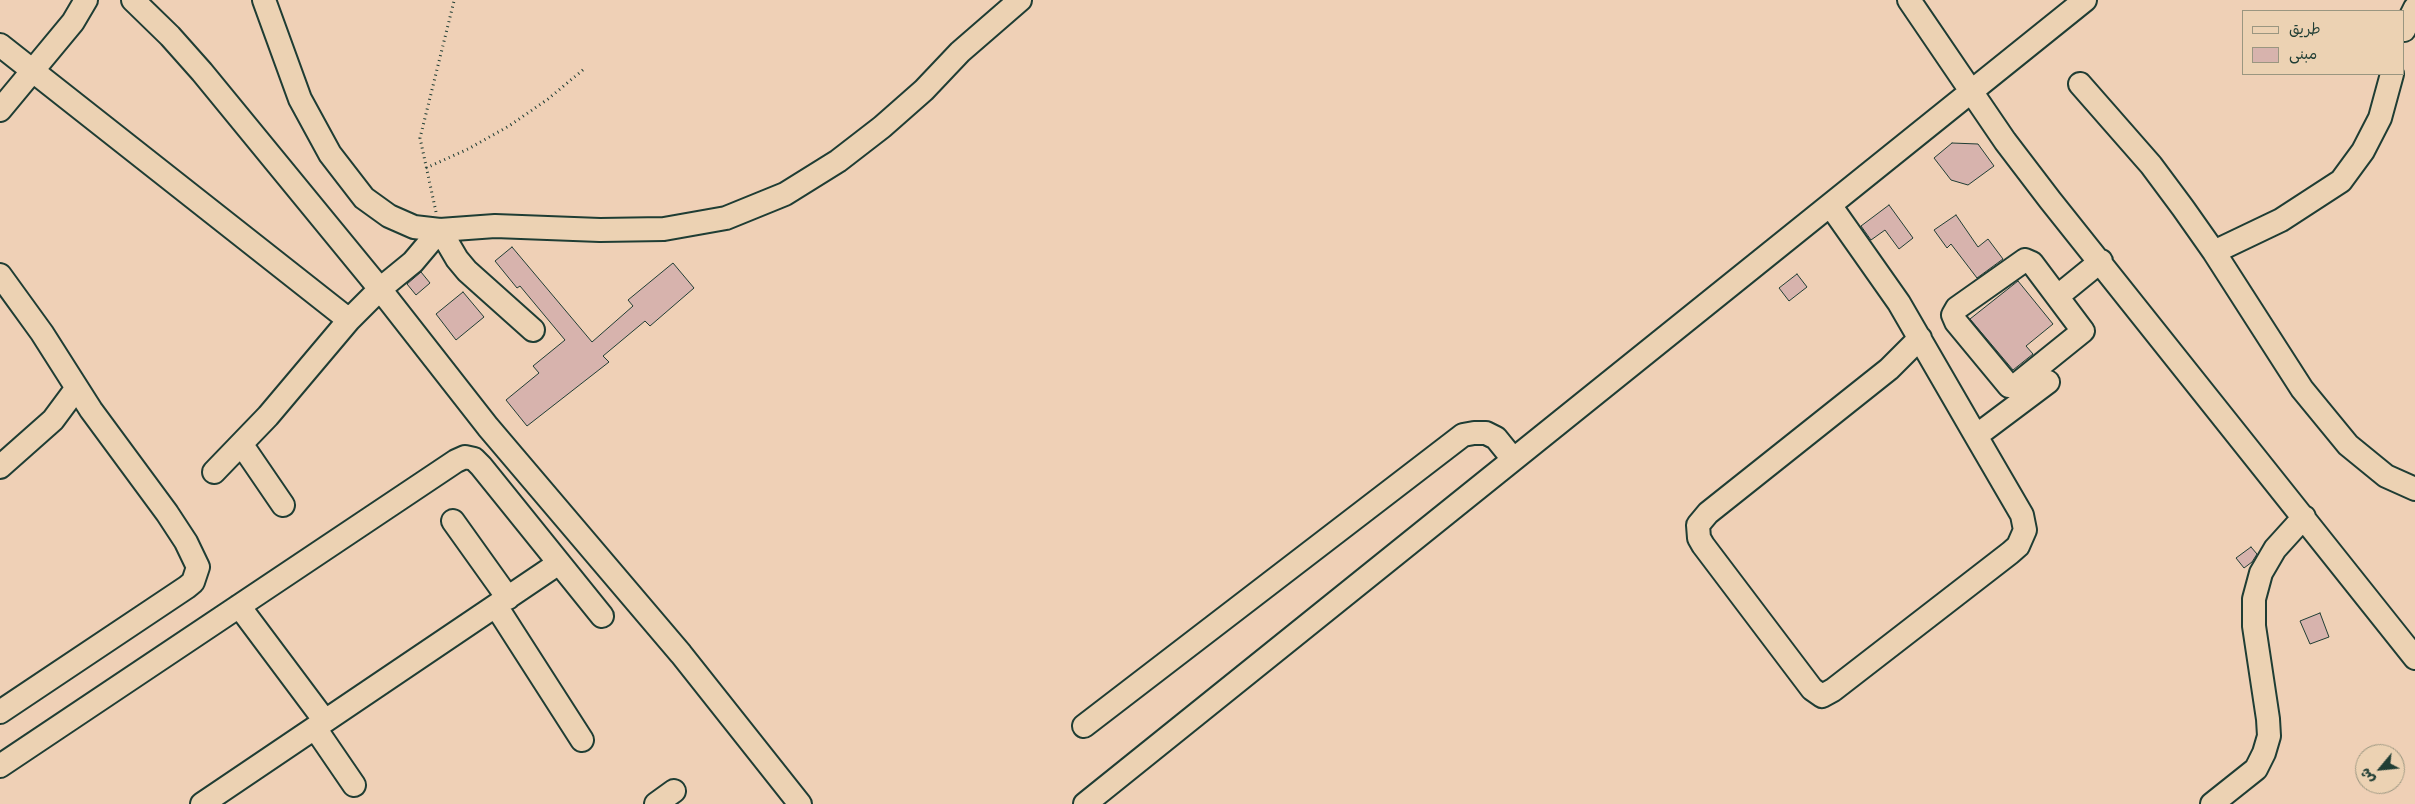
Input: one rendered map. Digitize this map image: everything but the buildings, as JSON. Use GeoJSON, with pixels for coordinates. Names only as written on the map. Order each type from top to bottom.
{"type":"FeatureCollection","features":[{"type":"Feature","properties":{"kind":"street"},"geometry":{"type":"LineString","coordinates":[[0,110],[73,22],[86,0]]}},
{"type":"Feature","properties":{"kind":"street"},"geometry":{"type":"LineString","coordinates":[[133,0],[170,36],[202,72],[380,289],[488,428],[680,654],[800,804]]}},
{"type":"Feature","properties":{"kind":"street"},"geometry":{"type":"LineString","coordinates":[[264,0],[300,99],[330,154],[346,177],[364,198],[389,216],[414,227],[440,230],[495,226],[600,230],[664,229],[726,218],[785,194],[838,161],[882,127],[924,90],[960,52],[1020,0]]}},
{"type":"Feature","properties":{"kind":"street"},"geometry":{"type":"LineString","coordinates":[[1909,0],[1971,92],[2050,200],[2415,658]]}},
{"type":"Feature","properties":{"kind":"street"},"geometry":{"type":"LineString","coordinates":[[1085,804],[2085,0]]}},
{"type":"Feature","properties":{"kind":"street"},"geometry":{"type":"LineString","coordinates":[[2405,28],[2415,8]]}},
{"type":"Feature","properties":{"kind":"street"},"geometry":{"type":"LineString","coordinates":[[0,45],[349,320]]}},
{"type":"Feature","properties":{"kind":"street"},"geometry":{"type":"LineString","coordinates":[[2214,252],[2281,220],[2341,181],[2363,151],[2380,118],[2392,75]]}},
{"type":"Feature","properties":{"kind":"street"},"geometry":{"type":"LineString","coordinates":[[2080,84],[2150,165],[2214,252],[2302,389],[2348,445],[2386,476],[2415,489]]}},
{"type":"Feature","properties":{"kind":"street"},"geometry":{"type":"LineString","coordinates":[[1830,205],[1883,277],[1920,338],[2022,515],[2026,530],[2018,546],[1828,694],[1822,696],[1817,694],[1703,545],[1699,538],[1698,525],[1708,513],[1889,369],[1920,338]]}},
{"type":"Feature","properties":{"kind":"street"},"geometry":{"type":"LineString","coordinates":[[214,472],[242,445],[349,320],[380,289],[413,262],[440,230]]}},
{"type":"Feature","properties":{"kind":"street"},"geometry":{"type":"LineString","coordinates":[[440,230],[457,259],[467,271],[533,330]]}},
{"type":"Feature","properties":{"kind":"street"},"geometry":{"type":"LineString","coordinates":[[2025,260],[2032,263],[2058,296],[2082,328],[2081,334],[2013,386],[2006,384],[1954,319],[1957,308],[2025,260]]}},
{"type":"Feature","properties":{"kind":"street"},"geometry":{"type":"LineString","coordinates":[[2058,296],[2100,262]]}},
{"type":"Feature","properties":{"kind":"street"},"geometry":{"type":"LineString","coordinates":[[0,276],[42,333],[76,389],[186,542],[198,567],[197,575],[187,587],[0,712]]}},
{"type":"Feature","properties":{"kind":"street"},"geometry":{"type":"LineString","coordinates":[[1976,436],[2048,382]]}},
{"type":"Feature","properties":{"kind":"street"},"geometry":{"type":"LineString","coordinates":[[0,467],[53,420],[76,389]]}},
{"type":"Feature","properties":{"kind":"street"},"geometry":{"type":"LineString","coordinates":[[1084,726],[1463,435],[1474,432],[1486,433],[1496,438],[1513,460]]}},
{"type":"Feature","properties":{"kind":"street"},"geometry":{"type":"LineString","coordinates":[[242,445],[283,505]]}},
{"type":"Feature","properties":{"kind":"street"},"geometry":{"type":"LineString","coordinates":[[0,766],[456,461],[465,457],[474,459],[481,466],[602,616]]}},
{"type":"Feature","properties":{"kind":"street"},"geometry":{"type":"LineString","coordinates":[[2212,804],[2256,769],[2264,753],[2269,736],[2268,719],[2254,626],[2254,599],[2261,573],[2275,549],[2304,517]]}},
{"type":"Feature","properties":{"kind":"street"},"geometry":{"type":"LineString","coordinates":[[453,521],[582,740]]}},
{"type":"Feature","properties":{"kind":"street"},"geometry":{"type":"LineString","coordinates":[[202,804],[560,564]]}},
{"type":"Feature","properties":{"kind":"street"},"geometry":{"type":"LineString","coordinates":[[239,606],[320,725],[354,785]]}},
{"type":"Feature","properties":{"kind":"street"},"geometry":{"type":"LineString","coordinates":[[656,804],[674,791]]}},
{"type":"Feature","properties":{"kind":"path"},"geometry":{"type":"LineString","coordinates":[[440,230],[421,148],[422,128],[431,99],[454,1]]}},
{"type":"Feature","properties":{"kind":"path"},"geometry":{"type":"LineString","coordinates":[[426,168],[468,149],[509,126],[548,99],[584,69]]}}]}
